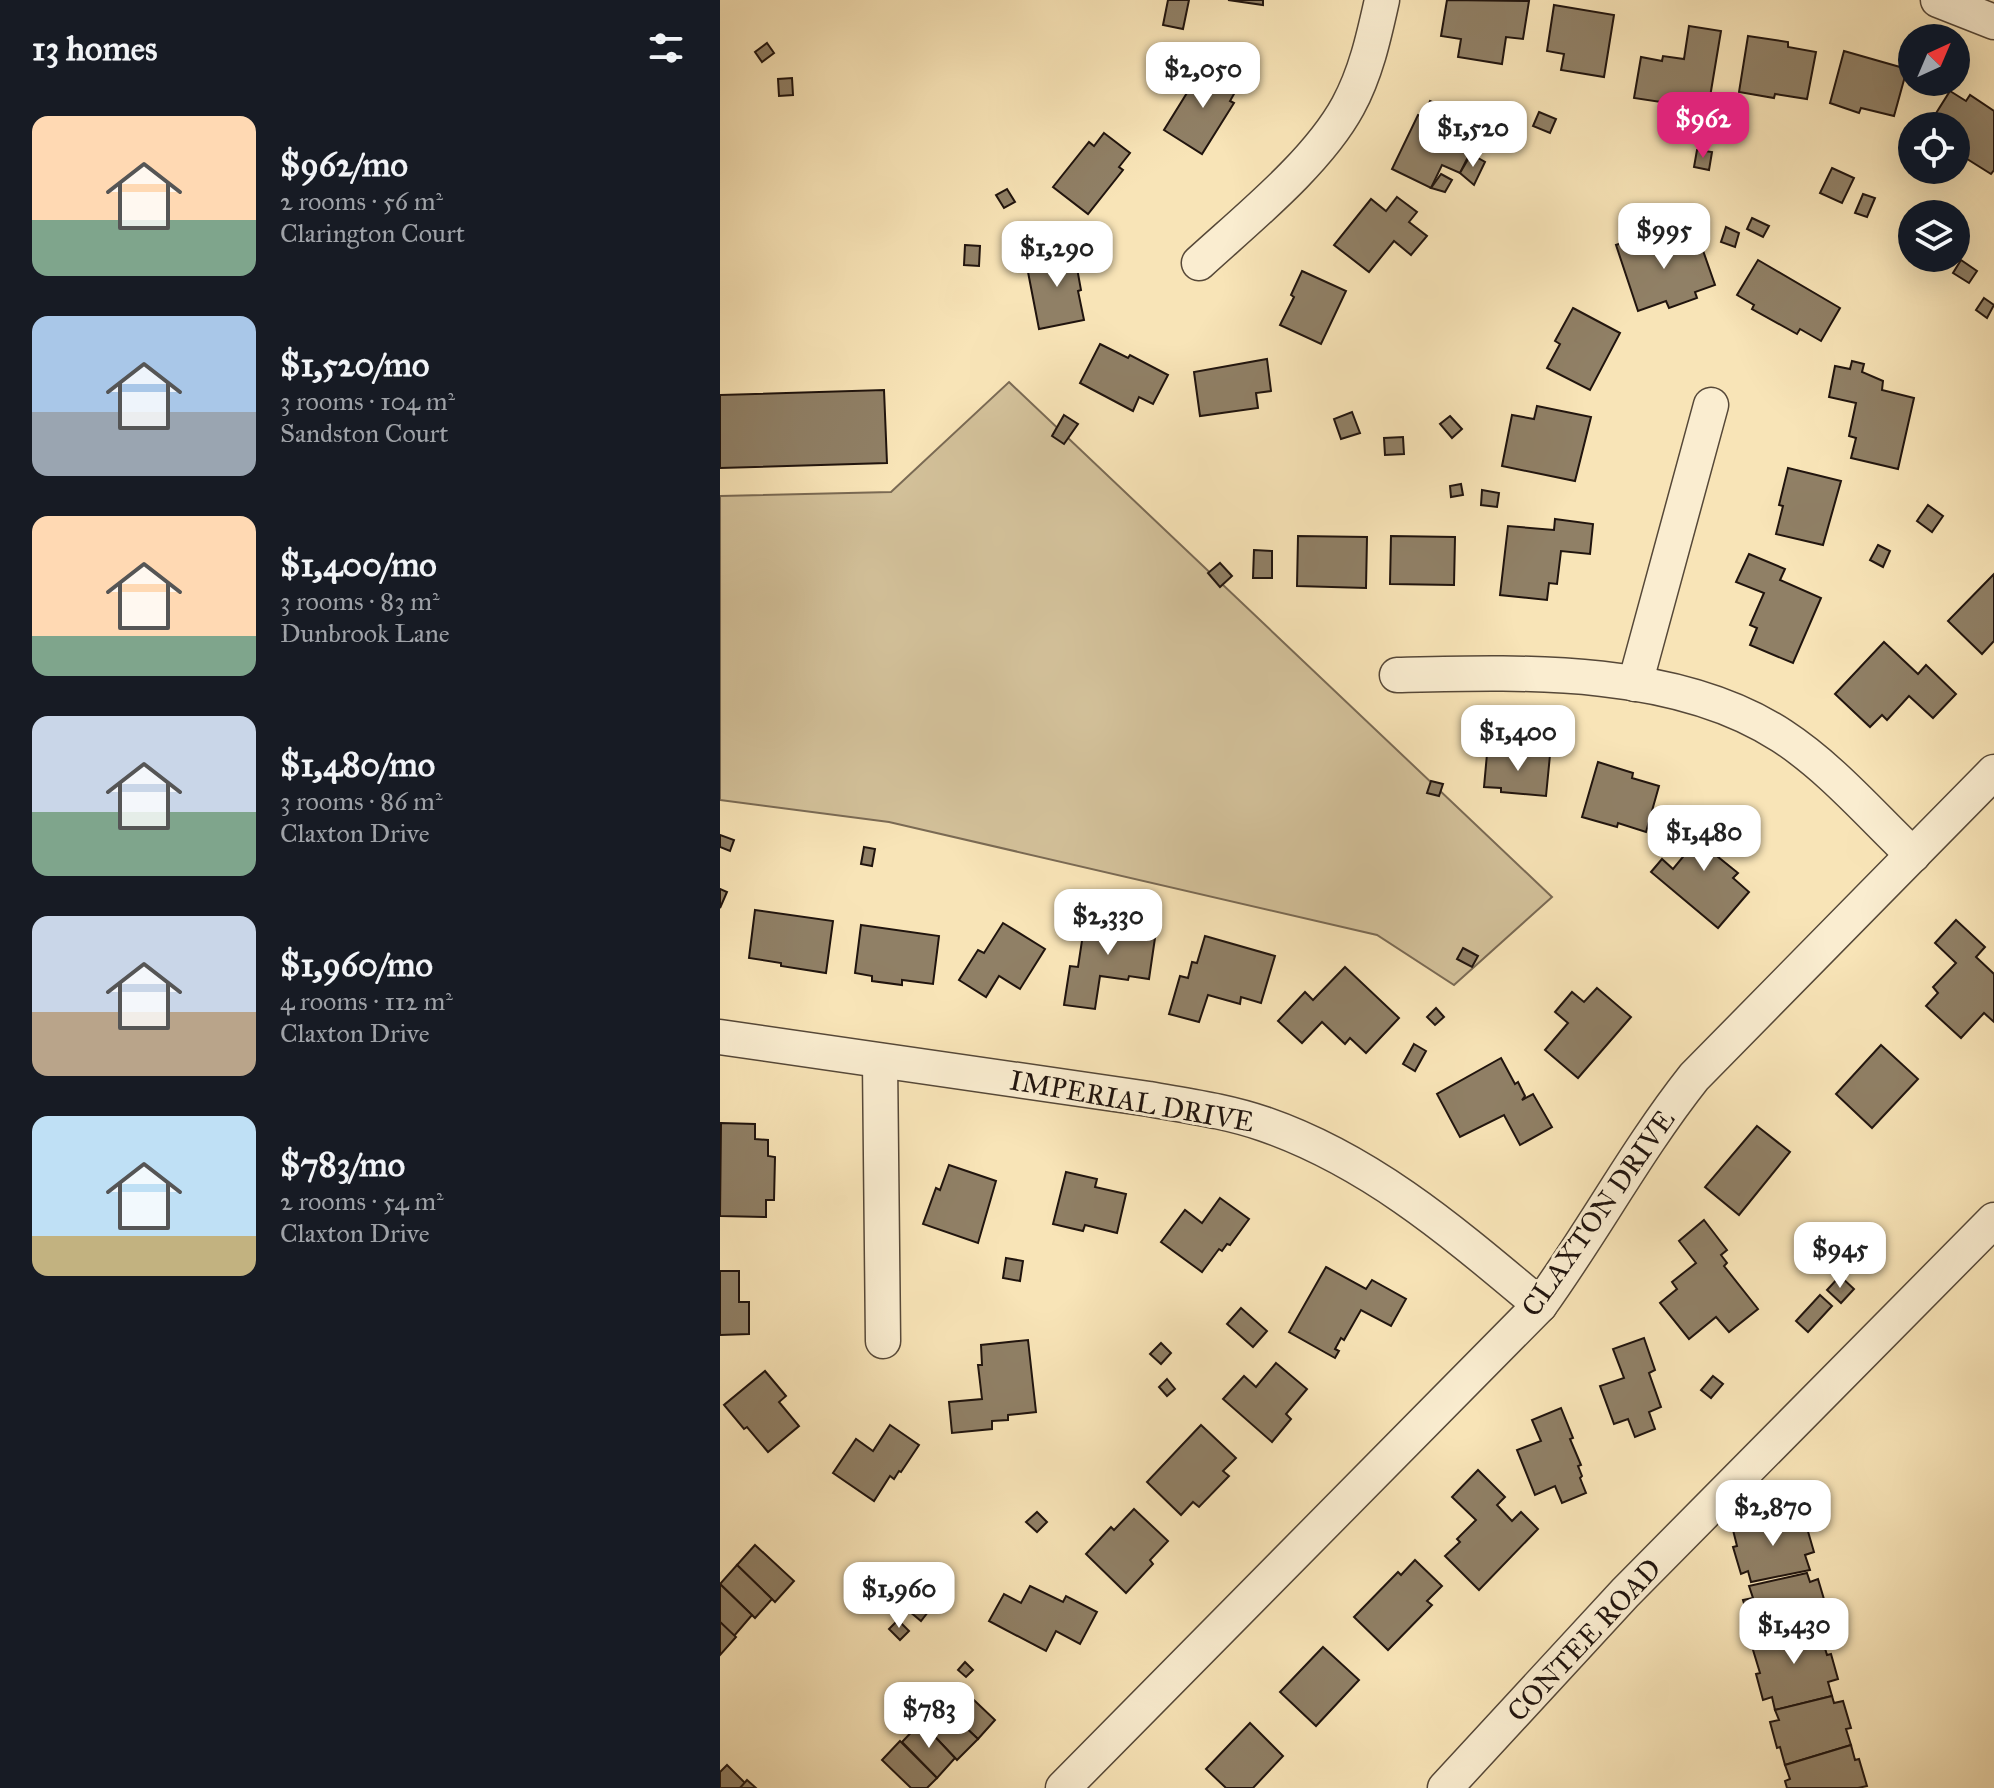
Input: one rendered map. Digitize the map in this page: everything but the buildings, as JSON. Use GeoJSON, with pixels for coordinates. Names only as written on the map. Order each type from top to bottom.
{"type":"FeatureCollection","features":[{"type":"Feature","properties":{"kind":"street"},"geometry":{"type":"LineString","coordinates":[[1199,263],[1308,158],[1342,116],[1368,59],[1382,0]]}},
{"type":"Feature","properties":{"kind":"street"},"geometry":{"type":"LineString","coordinates":[[1938,0],[1994,22]]}},
{"type":"Feature","properties":{"kind":"street"},"geometry":{"type":"LineString","coordinates":[[1635,684],[1711,405]]}},
{"type":"Feature","properties":{"kind":"street"},"geometry":{"type":"LineString","coordinates":[[1397,675],[1484,673],[1635,684],[1719,706],[1783,736],[1818,763],[1913,855]]}},
{"type":"Feature","properties":{"kind":"street","name":"CLAXTON DRIVE"},"geometry":{"type":"LineString","coordinates":[[1063,1788],[1540,1305],[1657,1125],[1694,1077],[1994,772]]}},
{"type":"Feature","properties":{"kind":"street","name":"IMPERIAL DRIVE"},"geometry":{"type":"LineString","coordinates":[[720,1037],[1149,1099],[1217,1111],[1262,1124],[1337,1155],[1375,1177],[1425,1211],[1540,1305]]}},
{"type":"Feature","properties":{"kind":"street"},"geometry":{"type":"LineString","coordinates":[[880,1061],[883,1341]]}},
{"type":"Feature","properties":{"kind":"street","name":"CONTEE ROAD"},"geometry":{"type":"LineString","coordinates":[[1445,1788],[1625,1593],[1994,1220]]}},
{"type":"Feature","properties":{"kind":"shaded area"},"geometry":{"type":"Polygon","coordinates":[[[1009,382],[1552,897],[1454,985],[1377,935],[889,822],[720,800],[720,496],[891,492],[1009,382]]]}}]}
